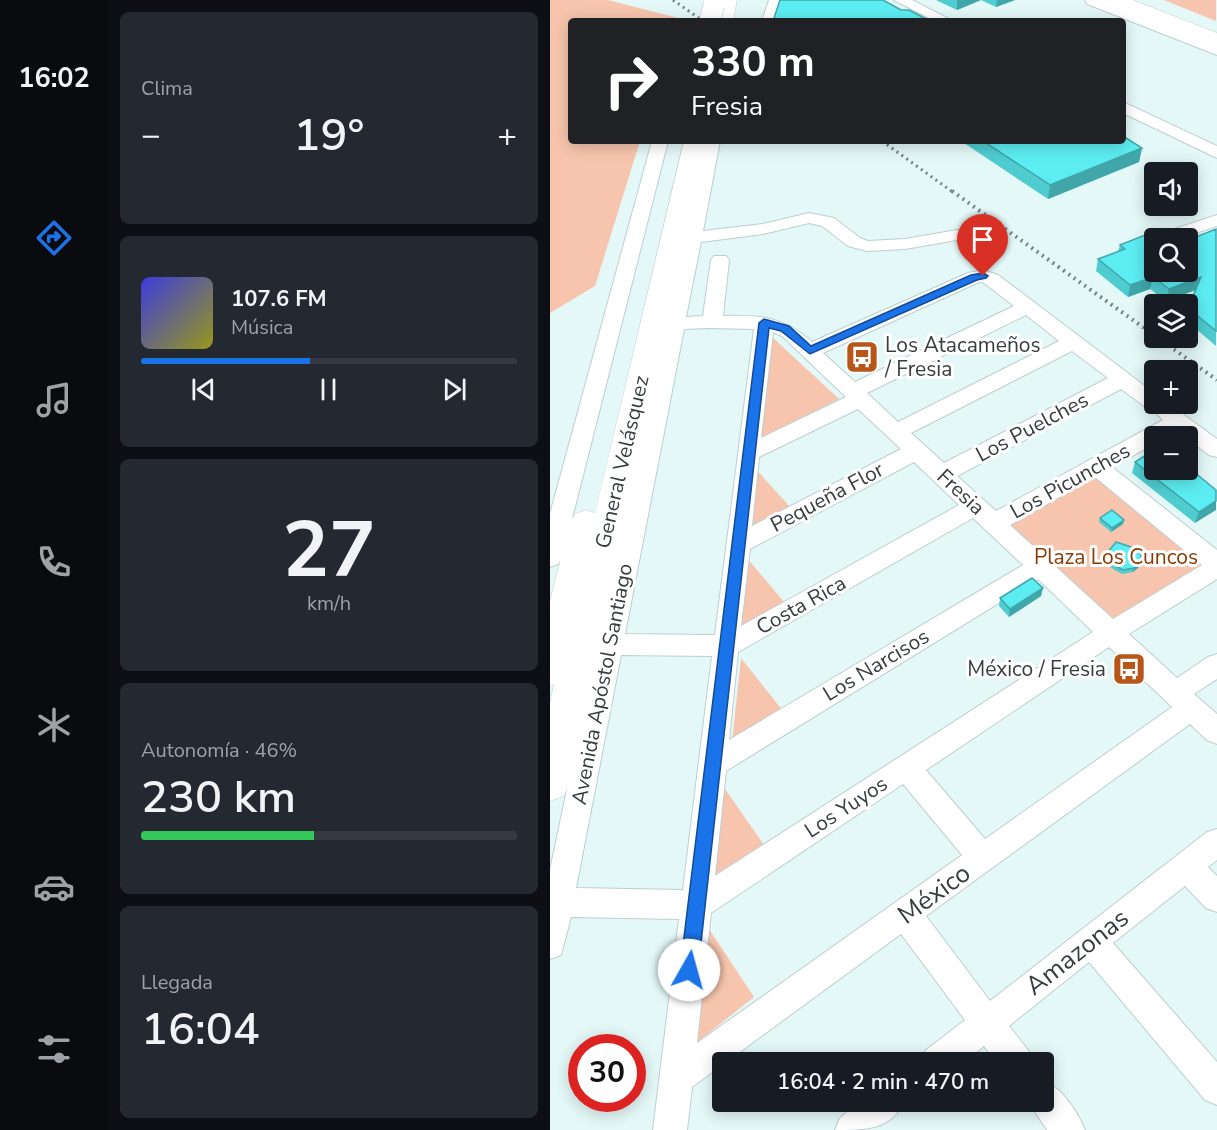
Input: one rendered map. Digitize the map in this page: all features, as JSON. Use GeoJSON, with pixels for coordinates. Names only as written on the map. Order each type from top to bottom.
{"type":"FeatureCollection","features":[{"type":"Feature","properties":{"kind":"highway"},"geometry":{"type":"LineString","coordinates":[[1116,0],[1216,40]]}},
{"type":"Feature","properties":{"kind":"highway"},"geometry":{"type":"LineString","coordinates":[[1148,0],[1216,27]]}},
{"type":"Feature","properties":{"kind":"highway","name":"General Velásquez"},"geometry":{"type":"LineString","coordinates":[[550,671],[678,144]]}},
{"type":"Feature","properties":{"kind":"highway","name":"General Velásquez"},"geometry":{"type":"LineString","coordinates":[[550,784],[694,144]]}},
{"type":"Feature","properties":{"kind":"main road"},"geometry":{"type":"LineString","coordinates":[[1093,0],[1216,50]]}},
{"type":"Feature","properties":{"kind":"street"},"geometry":{"type":"LineString","coordinates":[[770,18],[776,0]]}},
{"type":"Feature","properties":{"kind":"street"},"geometry":{"type":"LineString","coordinates":[[898,6],[910,18]]}},
{"type":"Feature","properties":{"kind":"street"},"geometry":{"type":"LineString","coordinates":[[898,6],[936,18]]}},
{"type":"Feature","properties":{"kind":"street"},"geometry":{"type":"LineString","coordinates":[[1126,108],[1216,153]]}},
{"type":"Feature","properties":{"kind":"street"},"geometry":{"type":"LineString","coordinates":[[550,558],[659,144]]}},
{"type":"Feature","properties":{"kind":"street","name":"Avenida Apóstol Santiago"},"geometry":{"type":"LineString","coordinates":[[550,944],[711,144]]}},
{"type":"Feature","properties":{"kind":"street"},"geometry":{"type":"LineString","coordinates":[[692,238],[763,229],[809,218],[828,222],[854,242],[867,246],[905,244],[957,235]]}},
{"type":"Feature","properties":{"kind":"street"},"geometry":{"type":"LineString","coordinates":[[1193,228],[1216,220]]}},
{"type":"Feature","properties":{"kind":"street"},"geometry":{"type":"LineString","coordinates":[[712,323],[720,260]]}},
{"type":"Feature","properties":{"kind":"street"},"geometry":{"type":"LineString","coordinates":[[810,351],[978,276],[989,278],[1144,395]]}},
{"type":"Feature","properties":{"kind":"street"},"geometry":{"type":"LineString","coordinates":[[749,453],[1028,307]]}},
{"type":"Feature","properties":{"kind":"street","name":"Fresia"},"geometry":{"type":"LineString","coordinates":[[676,323],[764,323],[785,329],[1216,732]]}},
{"type":"Feature","properties":{"kind":"street"},"geometry":{"type":"LineString","coordinates":[[670,1130],[764,323]]}},
{"type":"Feature","properties":{"kind":"street"},"geometry":{"type":"LineString","coordinates":[[896,432],[1074,342]]}},
{"type":"Feature","properties":{"kind":"street","name":"Los Puelches"},"geometry":{"type":"LineString","coordinates":[[942,474],[1123,379]]}},
{"type":"Feature","properties":{"kind":"street"},"geometry":{"type":"LineString","coordinates":[[1169,414],[1216,450]]}},
{"type":"Feature","properties":{"kind":"street","name":"Los Picunches"},"geometry":{"type":"LineString","coordinates":[[994,523],[1178,421]]}},
{"type":"Feature","properties":{"kind":"street","name":"Pequeña Flor"},"geometry":{"type":"LineString","coordinates":[[738,544],[916,451]]}},
{"type":"Feature","properties":{"kind":"street"},"geometry":{"type":"LineString","coordinates":[[1096,466],[1216,566]]}},
{"type":"Feature","properties":{"kind":"street","name":"Costa Rica"},"geometry":{"type":"LineString","coordinates":[[727,646],[976,506]]}},
{"type":"Feature","properties":{"kind":"street","name":"Los Narcisos"},"geometry":{"type":"LineString","coordinates":[[713,764],[1040,566]]}},
{"type":"Feature","properties":{"kind":"street","name":"Los Yuyos"},"geometry":{"type":"LineString","coordinates":[[696,905],[1216,566]]}},
{"type":"Feature","properties":{"kind":"street"},"geometry":{"type":"LineString","coordinates":[[610,644],[727,646]]}},
{"type":"Feature","properties":{"kind":"street","name":"México"},"geometry":{"type":"LineString","coordinates":[[676,1078],[983,858],[1183,701],[1216,665]]}},
{"type":"Feature","properties":{"kind":"street"},"geometry":{"type":"LineString","coordinates":[[907,768],[983,858]]}},
{"type":"Feature","properties":{"kind":"street","name":"Amazonas"},"geometry":{"type":"LineString","coordinates":[[951,1052],[1216,842]]}},
{"type":"Feature","properties":{"kind":"street"},"geometry":{"type":"LineString","coordinates":[[1186,866],[1216,898]]}},
{"type":"Feature","properties":{"kind":"street"},"geometry":{"type":"LineString","coordinates":[[559,902],[696,905]]}},
{"type":"Feature","properties":{"kind":"street"},"geometry":{"type":"LineString","coordinates":[[905,914],[1009,1052]]}},
{"type":"Feature","properties":{"kind":"street"},"geometry":{"type":"LineString","coordinates":[[1091,941],[1216,1088]]}},
{"type":"Feature","properties":{"kind":"street"},"geometry":{"type":"LineString","coordinates":[[1054,1111],[1068,1130]]}},
{"type":"Feature","properties":{"kind":"green space"},"geometry":{"type":"Polygon","coordinates":[[[550,0],[608,0],[678,18],[568,18],[568,144],[639,144],[595,286],[550,313],[550,0]]]}},
{"type":"Feature","properties":{"kind":"green space"},"geometry":{"type":"Polygon","coordinates":[[[1164,0],[1216,0],[1216,21],[1164,0]]]}},
{"type":"Feature","properties":{"kind":"green space"},"geometry":{"type":"Polygon","coordinates":[[[770,335],[839,399],[759,439],[770,335]]]}},
{"type":"Feature","properties":{"kind":"green space"},"geometry":{"type":"Polygon","coordinates":[[[754,467],[790,507],[750,528],[754,467]]]}},
{"type":"Feature","properties":{"kind":"green space","name":"Plaza Los Cuncos"},"geometry":{"type":"Polygon","coordinates":[[[1096,470],[1213,564],[1112,628],[1001,523],[1096,470]]]}},
{"type":"Feature","properties":{"kind":"green space"},"geometry":{"type":"Polygon","coordinates":[[[746,557],[785,603],[738,631],[746,557]]]}},
{"type":"Feature","properties":{"kind":"green space"},"geometry":{"type":"Polygon","coordinates":[[[741,658],[783,711],[732,742],[741,658]]]}},
{"type":"Feature","properties":{"kind":"green space"},"geometry":{"type":"Polygon","coordinates":[[[725,789],[764,845],[713,876],[725,789]]]}},
{"type":"Feature","properties":{"kind":"green space"},"geometry":{"type":"Polygon","coordinates":[[[707,926],[754,997],[695,1044],[707,926]]]}},
{"type":"Feature","properties":{"kind":"building"},"geometry":{"type":"Polygon","coordinates":[[[780,0],[883,0],[901,10],[909,10],[924,18],[774,18],[780,0]]]}},
{"type":"Feature","properties":{"kind":"building"},"geometry":{"type":"Polygon","coordinates":[[[1126,138],[1142,148],[1050,185],[988,144],[1126,144],[1126,138]]]}},
{"type":"Feature","properties":{"kind":"building"},"geometry":{"type":"Polygon","coordinates":[[[1216,229],[1216,331],[1198,316],[1198,294],[1194,294],[1201,277],[1198,278],[1198,236],[1216,229]]]}},
{"type":"Feature","properties":{"kind":"building"},"geometry":{"type":"Polygon","coordinates":[[[1144,235],[1144,280],[1130,285],[1098,259],[1125,249],[1120,245],[1144,235]]]}},
{"type":"Feature","properties":{"kind":"building"},"geometry":{"type":"Polygon","coordinates":[[[1160,282],[1188,282],[1169,289],[1160,282]]]}},
{"type":"Feature","properties":{"kind":"building"},"geometry":{"type":"Polygon","coordinates":[[[1144,456],[1144,469],[1135,462],[1144,456]]]}},
{"type":"Feature","properties":{"kind":"building"},"geometry":{"type":"Polygon","coordinates":[[[1198,475],[1216,490],[1216,501],[1199,512],[1158,480],[1198,480],[1198,475]]]}},
{"type":"Feature","properties":{"kind":"building"},"geometry":{"type":"Polygon","coordinates":[[[1112,510],[1124,520],[1112,528],[1100,518],[1112,510]]]}},
{"type":"Feature","properties":{"kind":"building"},"geometry":{"type":"Polygon","coordinates":[[[1116,542],[1134,548],[1141,555],[1140,563],[1134,568],[1123,570],[1109,562],[1107,553],[1116,542]]]}},
{"type":"Feature","properties":{"kind":"building"},"geometry":{"type":"Polygon","coordinates":[[[1032,578],[1043,588],[1010,609],[1000,598],[1032,578]]]}},
{"type":"Feature","properties":{"kind":"railway"},"geometry":{"type":"LineString","coordinates":[[673,0],[699,18]]}},
{"type":"Feature","properties":{"kind":"railway"},"geometry":{"type":"LineString","coordinates":[[886,144],[954,193]]}},
{"type":"Feature","properties":{"kind":"railway"},"geometry":{"type":"LineString","coordinates":[[952,191],[1144,328]]}},
{"type":"Feature","properties":{"kind":"railway"},"geometry":{"type":"LineString","coordinates":[[1172,348],[1217,380]]}},
{"type":"Feature","properties":{"kind":"place","name":"Los Atacameños / Fresia"},"geometry":{"type":"Point","coordinates":[862,357]}},
{"type":"Feature","properties":{"kind":"place","name":"México / Fresia"},"geometry":{"type":"Point","coordinates":[1129,669]}},
{"type":"Feature","properties":{"kind":"route"},"geometry":{"type":"LineString","coordinates":[[689,970],[764,323],[785,329],[810,351],[975,277],[983,276]]}}]}
